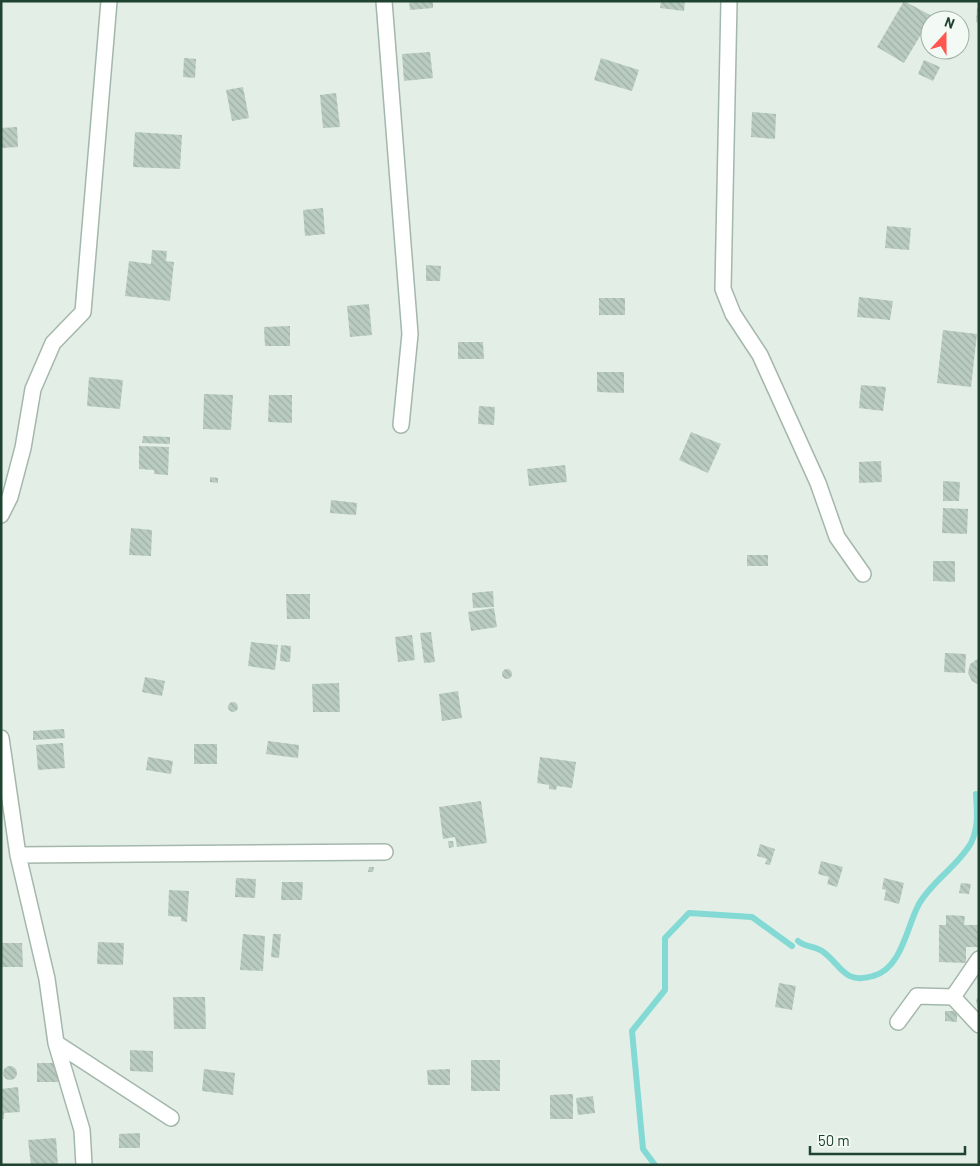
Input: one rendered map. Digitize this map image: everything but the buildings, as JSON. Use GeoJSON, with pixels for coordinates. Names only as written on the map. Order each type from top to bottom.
{"type":"FeatureCollection","features":[{"type":"Feature","properties":{"kind":"street"},"geometry":{"type":"LineString","coordinates":[[1,515],[10,497],[24,448],[33,389],[53,343],[83,312],[109,1]]}},
{"type":"Feature","properties":{"kind":"street"},"geometry":{"type":"LineString","coordinates":[[384,1],[410,334],[401,425]]}},
{"type":"Feature","properties":{"kind":"street"},"geometry":{"type":"LineString","coordinates":[[729,1],[723,289],[733,314],[760,355],[818,483],[837,537],[863,574]]}},
{"type":"Feature","properties":{"kind":"street"},"geometry":{"type":"LineString","coordinates":[[1,738],[18,855],[47,979],[56,1043],[82,1130],[84,1165]]}},
{"type":"Feature","properties":{"kind":"street"},"geometry":{"type":"LineString","coordinates":[[18,855],[385,852]]}},
{"type":"Feature","properties":{"kind":"street"},"geometry":{"type":"LineString","coordinates":[[953,997],[979,959]]}},
{"type":"Feature","properties":{"kind":"street"},"geometry":{"type":"LineString","coordinates":[[898,1022],[917,996],[953,997],[979,1025]]}},
{"type":"Feature","properties":{"kind":"street"},"geometry":{"type":"LineString","coordinates":[[56,1043],[171,1118]]}},
{"type":"Feature","properties":{"kind":"waterway"},"geometry":{"type":"LineString","coordinates":[[798,941],[822,951],[843,972],[855,978],[873,976],[883,972],[897,956],[924,896],[959,859],[971,843],[976,825],[976,794]]}},
{"type":"Feature","properties":{"kind":"waterway"},"geometry":{"type":"LineString","coordinates":[[655,1165],[643,1149],[632,1031],[665,990],[665,938],[689,913],[752,917],[792,946]]}}]}
